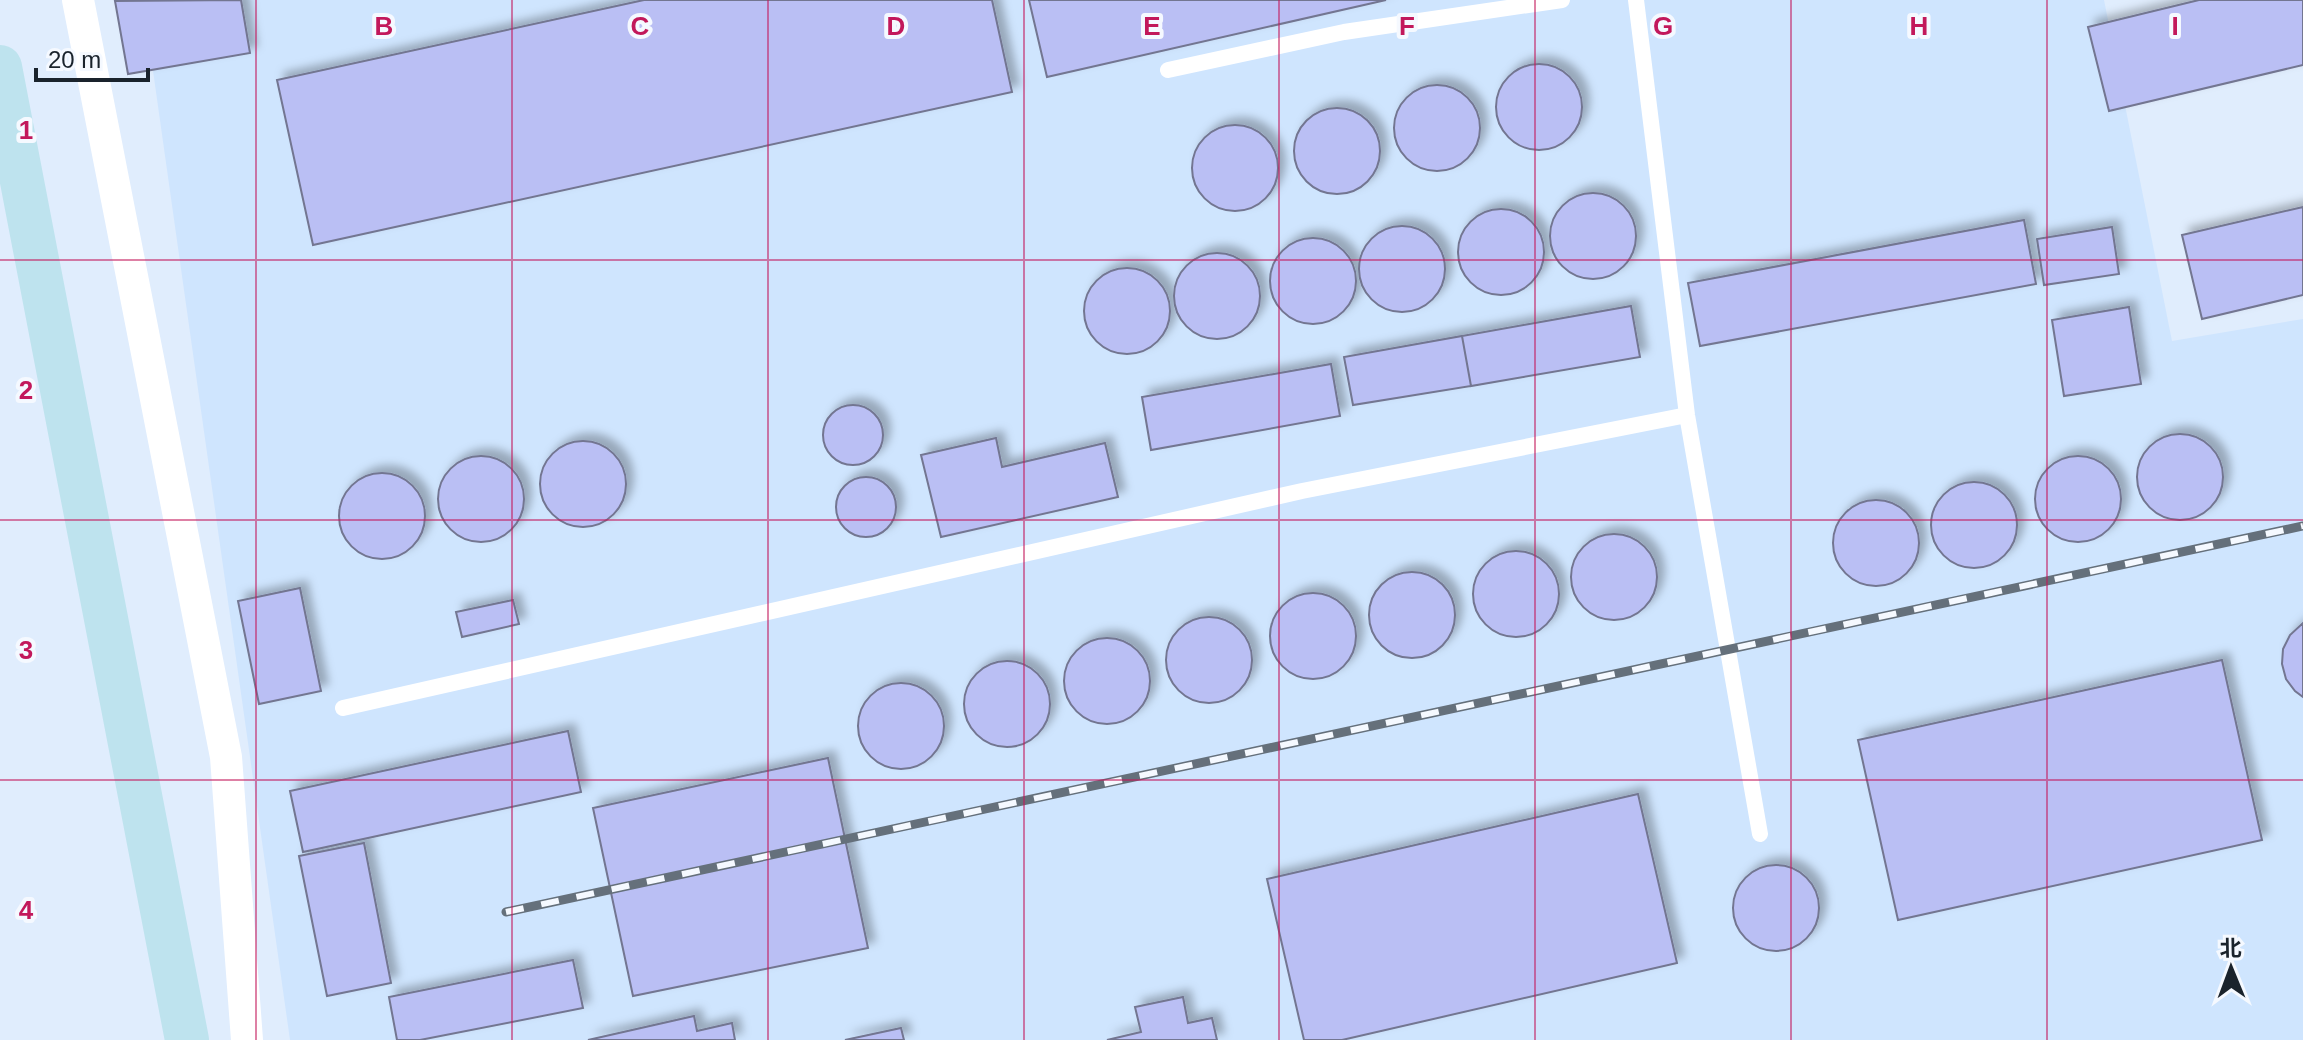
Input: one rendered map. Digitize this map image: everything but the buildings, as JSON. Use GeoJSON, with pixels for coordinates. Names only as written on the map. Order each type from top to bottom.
{"type":"FeatureCollection","features":[{"type":"Feature","properties":{"kind":"main road"},"geometry":{"type":"LineString","coordinates":[[0,67],[187,1040]]}},
{"type":"Feature","properties":{"kind":"street"},"geometry":{"type":"LineString","coordinates":[[79,3],[226,757],[247,1040]]}},
{"type":"Feature","properties":{"kind":"lane"},"geometry":{"type":"LineString","coordinates":[[1168,70],[1344,32],[1562,0]]}},
{"type":"Feature","properties":{"kind":"lane"},"geometry":{"type":"LineString","coordinates":[[1636,0],[1687,415],[1760,834]]}},
{"type":"Feature","properties":{"kind":"lane"},"geometry":{"type":"LineString","coordinates":[[343,708],[1302,491],[1687,415]]}},
{"type":"Feature","properties":{"kind":"shaded area"},"geometry":{"type":"Polygon","coordinates":[[[143,0],[2104,0],[2172,341],[2303,319],[2303,1040],[290,1040],[143,0]]]}},
{"type":"Feature","properties":{"kind":"railway"},"geometry":{"type":"LineString","coordinates":[[506,912],[2303,526]]}}]}
